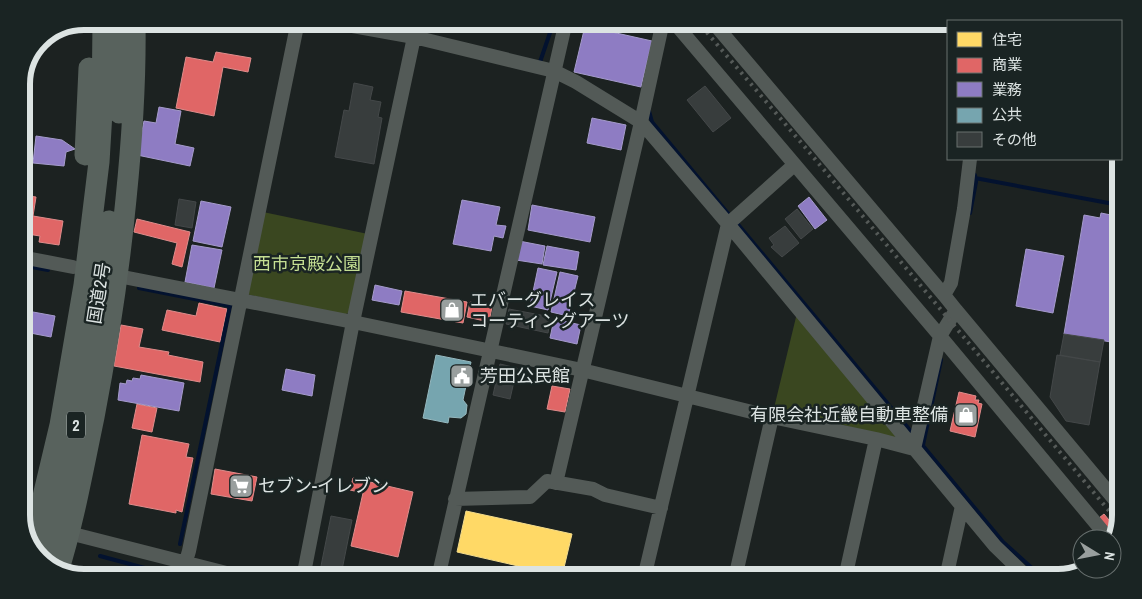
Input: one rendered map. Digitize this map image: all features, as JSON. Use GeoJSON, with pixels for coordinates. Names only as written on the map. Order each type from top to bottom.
{"type":"FeatureCollection","features":[{"type":"Feature","properties":{"kind":"highway"},"geometry":{"type":"LineString","coordinates":[[30,500],[50,421],[73,267],[85,157],[88,30]]}},
{"type":"Feature","properties":{"kind":"highway","name":"国道2号"},"geometry":{"type":"LineString","coordinates":[[34,534],[60,425],[101,283],[99,154],[102,112],[103,30]]}},
{"type":"Feature","properties":{"kind":"highway","name":"国道2号"},"geometry":{"type":"LineString","coordinates":[[46,554],[76,427],[101,283],[116,164],[120,30]]}},
{"type":"Feature","properties":{"kind":"highway"},"geometry":{"type":"LineString","coordinates":[[61,563],[70,532],[105,362],[101,283],[130,147],[136,60],[134,30]]}},
{"type":"Feature","properties":{"kind":"street"},"geometry":{"type":"LineString","coordinates":[[183,569],[296,30]]}},
{"type":"Feature","properties":{"kind":"street"},"geometry":{"type":"LineString","coordinates":[[374,30],[417,38],[554,71],[576,82],[641,122],[732,220],[916,442],[962,506],[995,546],[1019,569]]}},
{"type":"Feature","properties":{"kind":"street"},"geometry":{"type":"LineString","coordinates":[[305,569],[353,322],[419,30]]}},
{"type":"Feature","properties":{"kind":"street"},"geometry":{"type":"LineString","coordinates":[[440,569],[564,30]]}},
{"type":"Feature","properties":{"kind":"street"},"geometry":{"type":"LineString","coordinates":[[556,483],[661,30]]}},
{"type":"Feature","properties":{"kind":"street"},"geometry":{"type":"LineString","coordinates":[[681,30],[1102,529]]}},
{"type":"Feature","properties":{"kind":"street"},"geometry":{"type":"LineString","coordinates":[[720,30],[1112,496]]}},
{"type":"Feature","properties":{"kind":"street"},"geometry":{"type":"LineString","coordinates":[[944,295],[950,283],[964,209],[970,160]]}},
{"type":"Feature","properties":{"kind":"street"},"geometry":{"type":"LineString","coordinates":[[646,569],[687,396],[732,220],[794,165]]}},
{"type":"Feature","properties":{"kind":"street"},"geometry":{"type":"LineString","coordinates":[[30,259],[73,267]]}},
{"type":"Feature","properties":{"kind":"street"},"geometry":{"type":"LineString","coordinates":[[101,283],[240,299],[582,370],[772,417],[876,439],[916,442]]}},
{"type":"Feature","properties":{"kind":"street"},"geometry":{"type":"LineString","coordinates":[[916,442],[940,336],[956,310]]}},
{"type":"Feature","properties":{"kind":"street"},"geometry":{"type":"LineString","coordinates":[[740,569],[772,417]]}},
{"type":"Feature","properties":{"kind":"street"},"geometry":{"type":"LineString","coordinates":[[848,569],[876,439]]}},
{"type":"Feature","properties":{"kind":"street"},"geometry":{"type":"LineString","coordinates":[[456,499],[530,497],[547,481],[593,488],[605,495],[661,508]]}},
{"type":"Feature","properties":{"kind":"street"},"geometry":{"type":"LineString","coordinates":[[948,569],[962,506]]}},
{"type":"Feature","properties":{"kind":"street"},"geometry":{"type":"LineString","coordinates":[[31,525],[70,532],[177,569]]}},
{"type":"Feature","properties":{"kind":"green space","name":"西市京殿公園"},"geometry":{"type":"Polygon","coordinates":[[[263,212],[368,234],[352,311],[344,315],[246,294],[263,212]]]}},
{"type":"Feature","properties":{"kind":"green space"},"geometry":{"type":"Polygon","coordinates":[[[797,313],[897,433],[895,438],[774,408],[797,313]]]}},
{"type":"Feature","properties":{"kind":"building: 住宅"},"geometry":{"type":"Polygon","coordinates":[[[466,511],[572,534],[564,569],[531,569],[457,552],[466,511]]]}},
{"type":"Feature","properties":{"kind":"building: 商業"},"geometry":{"type":"Polygon","coordinates":[[[216,52],[251,58],[248,72],[223,67],[214,116],[176,108],[186,57],[213,62],[216,52]]]}},
{"type":"Feature","properties":{"kind":"building: 商業"},"geometry":{"type":"Polygon","coordinates":[[[30,196],[36,197],[33,216],[63,221],[59,245],[39,242],[40,236],[30,234],[30,196]]]}},
{"type":"Feature","properties":{"kind":"building: 商業"},"geometry":{"type":"Polygon","coordinates":[[[137,219],[190,232],[182,267],[172,264],[177,243],[134,232],[137,219]]]}},
{"type":"Feature","properties":{"kind":"building: 商業"},"geometry":{"type":"Polygon","coordinates":[[[405,291],[467,302],[463,323],[401,312],[405,291]]]}},
{"type":"Feature","properties":{"kind":"building: 商業"},"geometry":{"type":"Polygon","coordinates":[[[470,302],[492,307],[489,322],[467,317],[470,302]]]}},
{"type":"Feature","properties":{"kind":"building: 商業"},"geometry":{"type":"Polygon","coordinates":[[[199,303],[227,309],[220,342],[162,330],[167,310],[196,316],[199,303]]]}},
{"type":"Feature","properties":{"kind":"building: 商業"},"geometry":{"type":"Polygon","coordinates":[[[121,325],[143,329],[139,347],[169,352],[168,355],[203,362],[200,382],[114,366],[121,325]]]}},
{"type":"Feature","properties":{"kind":"building: 商業"},"geometry":{"type":"Polygon","coordinates":[[[552,386],[570,389],[565,412],[547,409],[552,386]]]}},
{"type":"Feature","properties":{"kind":"building: 商業"},"geometry":{"type":"Polygon","coordinates":[[[959,392],[976,396],[975,400],[979,400],[978,403],[982,404],[975,437],[950,431],[959,392]]]}},
{"type":"Feature","properties":{"kind":"building: 商業"},"geometry":{"type":"Polygon","coordinates":[[[137,404],[157,408],[152,432],[132,428],[137,404]]]}},
{"type":"Feature","properties":{"kind":"building: 商業"},"geometry":{"type":"Polygon","coordinates":[[[142,435],[189,444],[186,457],[193,458],[182,512],[176,510],[176,513],[129,504],[142,435]]]}},
{"type":"Feature","properties":{"kind":"building: 商業"},"geometry":{"type":"Polygon","coordinates":[[[215,469],[257,477],[252,501],[211,494],[215,469]]]}},
{"type":"Feature","properties":{"kind":"building: 商業"},"geometry":{"type":"Polygon","coordinates":[[[353,478],[413,492],[398,557],[351,546],[363,493],[350,490],[353,478]]]}},
{"type":"Feature","properties":{"kind":"building: 商業"},"geometry":{"type":"Polygon","coordinates":[[[1104,514],[1112,523],[1108,529],[1099,518],[1104,514]]]}},
{"type":"Feature","properties":{"kind":"building: 業務"},"geometry":{"type":"Polygon","coordinates":[[[584,30],[603,30],[652,41],[641,87],[574,72],[584,30]]]}},
{"type":"Feature","properties":{"kind":"building: 業務"},"geometry":{"type":"Polygon","coordinates":[[[159,107],[181,111],[175,144],[194,148],[190,166],[137,155],[144,121],[156,123],[159,107]]]}},
{"type":"Feature","properties":{"kind":"building: 業務"},"geometry":{"type":"Polygon","coordinates":[[[592,118],[626,125],[621,150],[587,143],[592,118]]]}},
{"type":"Feature","properties":{"kind":"building: 業務"},"geometry":{"type":"Polygon","coordinates":[[[36,136],[62,140],[75,149],[66,152],[64,166],[33,163],[36,136]]]}},
{"type":"Feature","properties":{"kind":"building: 業務"},"geometry":{"type":"Polygon","coordinates":[[[809,197],[827,220],[815,229],[798,206],[809,197]]]}},
{"type":"Feature","properties":{"kind":"building: 業務"},"geometry":{"type":"Polygon","coordinates":[[[462,200],[500,207],[496,225],[506,226],[503,238],[494,236],[491,251],[453,244],[462,200]]]}},
{"type":"Feature","properties":{"kind":"building: 業務"},"geometry":{"type":"Polygon","coordinates":[[[201,201],[231,207],[222,247],[193,241],[201,201]]]}},
{"type":"Feature","properties":{"kind":"building: 業務"},"geometry":{"type":"Polygon","coordinates":[[[532,205],[595,217],[590,242],[528,230],[532,205]]]}},
{"type":"Feature","properties":{"kind":"building: 業務"},"geometry":{"type":"Polygon","coordinates":[[[1101,213],[1111,215],[1110,221],[1112,221],[1112,347],[1110,347],[1111,342],[1064,334],[1084,215],[1100,218],[1101,213]]]}},
{"type":"Feature","properties":{"kind":"building: 業務"},"geometry":{"type":"Polygon","coordinates":[[[519,241],[545,246],[542,264],[516,260],[519,241]]]}},
{"type":"Feature","properties":{"kind":"building: 業務"},"geometry":{"type":"Polygon","coordinates":[[[192,245],[222,250],[214,288],[185,282],[192,245]]]}},
{"type":"Feature","properties":{"kind":"building: 業務"},"geometry":{"type":"Polygon","coordinates":[[[547,246],[579,252],[576,270],[543,265],[547,246]]]}},
{"type":"Feature","properties":{"kind":"building: 業務"},"geometry":{"type":"Polygon","coordinates":[[[1026,249],[1064,256],[1053,313],[1016,306],[1026,249]]]}},
{"type":"Feature","properties":{"kind":"building: 業務"},"geometry":{"type":"Polygon","coordinates":[[[538,268],[557,272],[548,310],[530,306],[538,268]]]}},
{"type":"Feature","properties":{"kind":"building: 業務"},"geometry":{"type":"Polygon","coordinates":[[[560,272],[578,276],[568,316],[551,312],[560,272]]]}},
{"type":"Feature","properties":{"kind":"building: 業務"},"geometry":{"type":"Polygon","coordinates":[[[375,285],[402,291],[399,305],[372,300],[375,285]]]}},
{"type":"Feature","properties":{"kind":"building: 業務"},"geometry":{"type":"Polygon","coordinates":[[[30,311],[55,316],[51,337],[30,333],[30,311]]]}},
{"type":"Feature","properties":{"kind":"building: 業務"},"geometry":{"type":"Polygon","coordinates":[[[554,319],[581,325],[577,344],[550,338],[554,319]]]}},
{"type":"Feature","properties":{"kind":"building: 業務"},"geometry":{"type":"Polygon","coordinates":[[[286,369],[315,375],[312,396],[282,390],[286,369]]]}},
{"type":"Feature","properties":{"kind":"building: 業務"},"geometry":{"type":"Polygon","coordinates":[[[141,375],[184,383],[179,411],[118,400],[120,383],[126,384],[127,380],[132,381],[133,378],[140,379],[141,375]]]}},
{"type":"Feature","properties":{"kind":"building: 公共"},"geometry":{"type":"Polygon","coordinates":[[[436,355],[471,362],[463,400],[467,405],[466,414],[461,418],[449,417],[448,423],[423,418],[436,355]]]}},
{"type":"Feature","properties":{"kind":"building: その他"},"geometry":{"type":"Polygon","coordinates":[[[354,83],[373,87],[370,100],[381,102],[378,117],[382,118],[374,164],[335,157],[344,110],[349,111],[354,83]]]}},
{"type":"Feature","properties":{"kind":"building: その他"},"geometry":{"type":"Polygon","coordinates":[[[705,86],[731,118],[713,132],[687,100],[705,86]]]}},
{"type":"Feature","properties":{"kind":"building: その他"},"geometry":{"type":"Polygon","coordinates":[[[179,199],[196,202],[192,228],[175,225],[179,199]]]}},
{"type":"Feature","properties":{"kind":"building: その他"},"geometry":{"type":"Polygon","coordinates":[[[797,209],[813,229],[801,239],[785,219],[797,209]]]}},
{"type":"Feature","properties":{"kind":"building: その他"},"geometry":{"type":"Polygon","coordinates":[[[785,226],[799,243],[782,257],[771,247],[774,245],[769,238],[785,226]]]}},
{"type":"Feature","properties":{"kind":"building: その他"},"geometry":{"type":"Polygon","coordinates":[[[509,309],[551,317],[548,333],[506,324],[509,309]]]}},
{"type":"Feature","properties":{"kind":"building: その他"},"geometry":{"type":"Polygon","coordinates":[[[1064,334],[1104,340],[1100,362],[1060,355],[1064,334]]]}},
{"type":"Feature","properties":{"kind":"building: その他"},"geometry":{"type":"Polygon","coordinates":[[[1057,355],[1100,362],[1089,425],[1066,421],[1050,397],[1057,355]]]}},
{"type":"Feature","properties":{"kind":"building: その他"},"geometry":{"type":"Polygon","coordinates":[[[500,364],[517,368],[510,399],[493,395],[500,364]]]}},
{"type":"Feature","properties":{"kind":"building: その他"},"geometry":{"type":"Polygon","coordinates":[[[331,516],[352,520],[342,569],[320,569],[331,516]]]}},
{"type":"Feature","properties":{"kind":"waterway"},"geometry":{"type":"LineString","coordinates":[[540,62],[551,30]]}},
{"type":"Feature","properties":{"kind":"waterway"},"geometry":{"type":"LineString","coordinates":[[649,111],[652,122],[731,217]]}},
{"type":"Feature","properties":{"kind":"waterway"},"geometry":{"type":"LineString","coordinates":[[970,213],[976,182],[975,175]]}},
{"type":"Feature","properties":{"kind":"waterway"},"geometry":{"type":"LineString","coordinates":[[975,178],[1112,204]]}},
{"type":"Feature","properties":{"kind":"waterway"},"geometry":{"type":"LineString","coordinates":[[736,222],[914,435]]}},
{"type":"Feature","properties":{"kind":"waterway"},"geometry":{"type":"LineString","coordinates":[[30,267],[48,270]]}},
{"type":"Feature","properties":{"kind":"waterway"},"geometry":{"type":"LineString","coordinates":[[139,288],[230,306],[180,544]]}},
{"type":"Feature","properties":{"kind":"waterway"},"geometry":{"type":"LineString","coordinates":[[923,445],[941,360]]}},
{"type":"Feature","properties":{"kind":"waterway"},"geometry":{"type":"LineString","coordinates":[[919,441],[1003,542],[1033,569]]}},
{"type":"Feature","properties":{"kind":"waterway"},"geometry":{"type":"LineString","coordinates":[[100,556],[148,569]]}},
{"type":"Feature","properties":{"kind":"railway"},"geometry":{"type":"LineString","coordinates":[[705,30],[1112,514]]}},
{"type":"Feature","properties":{"kind":"place","name":"エバーグレイス コーティングアーツ"},"geometry":{"type":"Point","coordinates":[452,310]}},
{"type":"Feature","properties":{"kind":"place","name":"芳田公民館"},"geometry":{"type":"Point","coordinates":[462,376]}},
{"type":"Feature","properties":{"kind":"place","name":"有限会社近畿自動車整備"},"geometry":{"type":"Point","coordinates":[966,415]}},
{"type":"Feature","properties":{"kind":"place","name":"セブン-イレブン"},"geometry":{"type":"Point","coordinates":[241,486]}}]}
